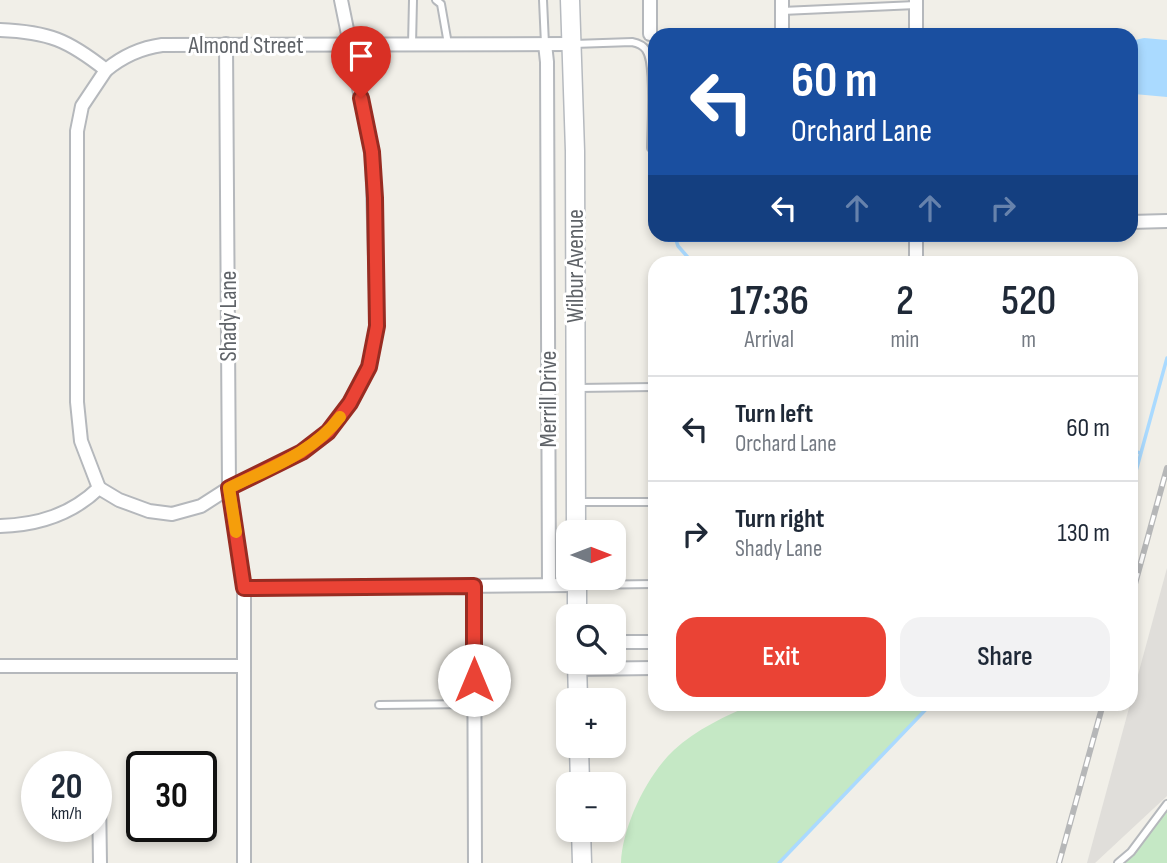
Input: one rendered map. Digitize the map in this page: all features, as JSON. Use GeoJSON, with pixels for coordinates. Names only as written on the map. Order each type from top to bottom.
{"type":"FeatureCollection","features":[{"type":"Feature","properties":{"kind":"main road","name":"Wilbur Avenue"},"geometry":{"type":"LineString","coordinates":[[570,0],[575,151],[576,520]]}},
{"type":"Feature","properties":{"kind":"main road"},"geometry":{"type":"LineString","coordinates":[[581,842],[582,863]]}},
{"type":"Feature","properties":{"kind":"street"},"geometry":{"type":"LineString","coordinates":[[0,30],[36,32],[60,40],[82,51],[106,70],[82,106],[77,131],[76,402],[80,441],[99,488],[119,500],[149,512],[172,514],[201,506],[229,488],[302,452],[328,432],[350,403],[369,367],[377,326],[373,163],[341,0]]}},
{"type":"Feature","properties":{"kind":"street"},"geometry":{"type":"LineString","coordinates":[[650,0],[650,28]]}},
{"type":"Feature","properties":{"kind":"street"},"geometry":{"type":"LineString","coordinates":[[916,3],[916,28]]}},
{"type":"Feature","properties":{"kind":"street"},"geometry":{"type":"LineString","coordinates":[[782,6],[782,28]]}},
{"type":"Feature","properties":{"kind":"street","name":"Shady Lane"},"geometry":{"type":"LineString","coordinates":[[226,44],[229,488],[244,588],[244,863]]}},
{"type":"Feature","properties":{"kind":"street","name":"Merrill Drive"},"geometry":{"type":"LineString","coordinates":[[545,44],[549,585]]}},
{"type":"Feature","properties":{"kind":"street","name":"Almond Street"},"geometry":{"type":"LineString","coordinates":[[106,70],[121,58],[144,47],[162,45],[571,44]]}},
{"type":"Feature","properties":{"kind":"street"},"geometry":{"type":"LineString","coordinates":[[1138,222],[1167,221]]}},
{"type":"Feature","properties":{"kind":"street"},"geometry":{"type":"LineString","coordinates":[[0,526],[38,522],[57,516],[86,500],[99,488]]}},
{"type":"Feature","properties":{"kind":"street"},"geometry":{"type":"LineString","coordinates":[[244,588],[556,584]]}},
{"type":"Feature","properties":{"kind":"street"},"geometry":{"type":"LineString","coordinates":[[474,586],[475,863]]}},
{"type":"Feature","properties":{"kind":"street"},"geometry":{"type":"LineString","coordinates":[[626,642],[648,642]]}},
{"type":"Feature","properties":{"kind":"street"},"geometry":{"type":"LineString","coordinates":[[0,666],[244,666]]}},
{"type":"Feature","properties":{"kind":"street"},"geometry":{"type":"LineString","coordinates":[[626,667],[648,668]]}},
{"type":"Feature","properties":{"kind":"street"},"geometry":{"type":"LineString","coordinates":[[100,842],[100,863]]}},
{"type":"Feature","properties":{"kind":"lane"},"geometry":{"type":"LineString","coordinates":[[412,45],[413,0]]}},
{"type":"Feature","properties":{"kind":"lane"},"geometry":{"type":"LineString","coordinates":[[436,0],[441,4],[448,45]]}},
{"type":"Feature","properties":{"kind":"lane"},"geometry":{"type":"LineString","coordinates":[[543,0],[545,44]]}},
{"type":"Feature","properties":{"kind":"lane"},"geometry":{"type":"LineString","coordinates":[[782,6],[916,3]]}},
{"type":"Feature","properties":{"kind":"lane","name":"Almond Street"},"geometry":{"type":"LineString","coordinates":[[571,44],[636,42],[648,54]]}},
{"type":"Feature","properties":{"kind":"lane"},"geometry":{"type":"LineString","coordinates":[[576,388],[648,387]]}},
{"type":"Feature","properties":{"kind":"lane"},"geometry":{"type":"LineString","coordinates":[[576,502],[648,502]]}},
{"type":"Feature","properties":{"kind":"lane"},"geometry":{"type":"LineString","coordinates":[[626,583],[648,584]]}},
{"type":"Feature","properties":{"kind":"lane"},"geometry":{"type":"LineString","coordinates":[[379,705],[474,704]]}},
{"type":"Feature","properties":{"kind":"lane"},"geometry":{"type":"LineString","coordinates":[[1118,863],[1131,852],[1167,804]]}},
{"type":"Feature","properties":{"kind":"shaded area"},"geometry":{"type":"Polygon","coordinates":[[[1167,568],[1167,796],[1095,863],[1087,863],[1128,711],[1138,711],[1138,675],[1167,568]]]}},
{"type":"Feature","properties":{"kind":"green space"},"geometry":{"type":"Polygon","coordinates":[[[738,711],[924,711],[779,863],[621,863],[631,818],[654,773],[674,750],[701,730],[738,711]]]}},
{"type":"Feature","properties":{"kind":"green space"},"geometry":{"type":"Polygon","coordinates":[[[1167,804],[1167,863],[1118,863],[1167,804]]]}},
{"type":"Feature","properties":{"kind":"water"},"geometry":{"type":"Polygon","coordinates":[[[1138,39],[1167,40],[1167,97],[1138,94],[1138,39]]]}},
{"type":"Feature","properties":{"kind":"waterway"},"geometry":{"type":"LineString","coordinates":[[677,242],[687,256]]}},
{"type":"Feature","properties":{"kind":"waterway"},"geometry":{"type":"LineString","coordinates":[[1138,464],[1167,358]]}},
{"type":"Feature","properties":{"kind":"waterway"},"geometry":{"type":"LineString","coordinates":[[779,863],[924,711]]}},
{"type":"Feature","properties":{"kind":"railway"},"geometry":{"type":"LineString","coordinates":[[1138,573],[1167,468]]}},
{"type":"Feature","properties":{"kind":"railway"},"geometry":{"type":"LineString","coordinates":[[1059,863],[1101,711]]}},
{"type":"Feature","properties":{"kind":"slow traffic"},"geometry":{"type":"LineString","coordinates":[[236,532],[229,488],[302,452],[328,432],[340,417]]}},
{"type":"Feature","properties":{"kind":"route"},"geometry":{"type":"LineString","coordinates":[[361,98],[372,152],[375,198],[377,326],[369,367],[350,403],[328,432],[302,452],[229,488],[244,588],[474,586],[474,680]]}}]}
